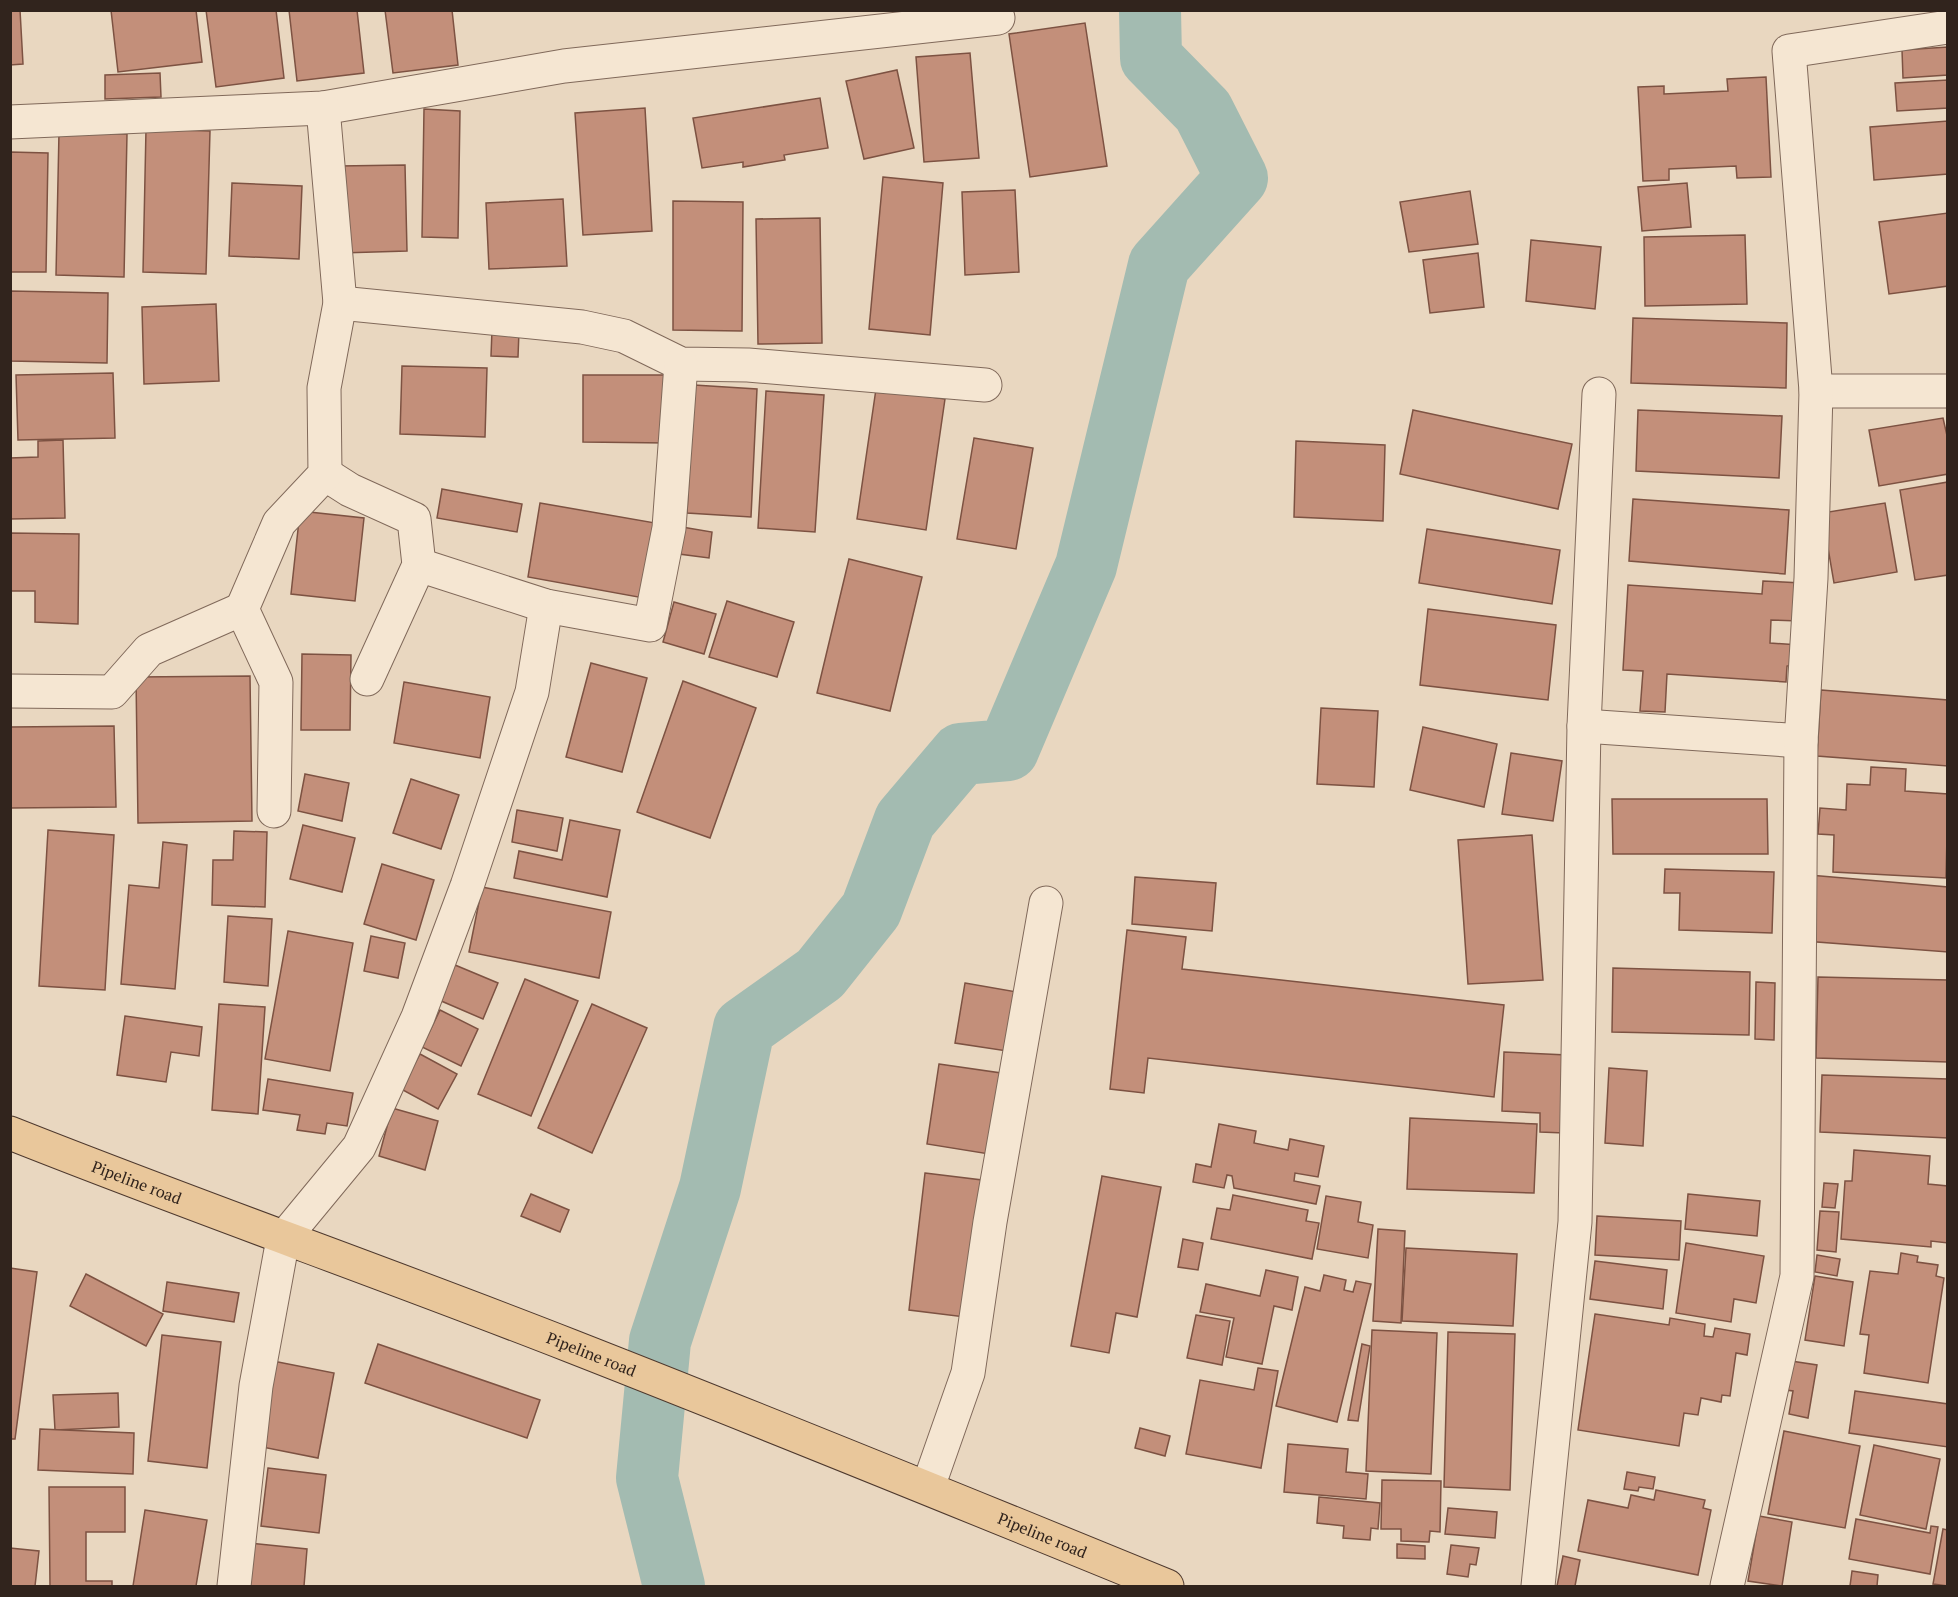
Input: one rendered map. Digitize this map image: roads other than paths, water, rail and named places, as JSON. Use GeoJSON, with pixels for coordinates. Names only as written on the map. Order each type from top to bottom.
{"type":"FeatureCollection","features":[{"type":"Feature","properties":{"kind":"main road","name":"Pipeline road"},"geometry":{"type":"LineString","coordinates":[[10,1133],[283,1239],[570,1346],[725,1409],[928,1487],[1167,1587]]}},
{"type":"Feature","properties":{"kind":"street"},"geometry":{"type":"LineString","coordinates":[[10,122],[323,108],[564,66],[998,18]]}},
{"type":"Feature","properties":{"kind":"street"},"geometry":{"type":"LineString","coordinates":[[1726,1587],[1797,1276],[1801,741],[1811,578],[1816,391],[1789,51],[1947,27]]}},
{"type":"Feature","properties":{"kind":"street"},"geometry":{"type":"LineString","coordinates":[[10,691],[112,692],[149,650],[242,609],[279,523],[325,474],[324,388],[340,303],[323,108]]}},
{"type":"Feature","properties":{"kind":"street"},"geometry":{"type":"LineString","coordinates":[[340,303],[582,327],[624,336],[681,364],[748,365],[985,385]]}},
{"type":"Feature","properties":{"kind":"street"},"geometry":{"type":"LineString","coordinates":[[419,565],[546,606],[650,626],[669,528],[681,364]]}},
{"type":"Feature","properties":{"kind":"street"},"geometry":{"type":"LineString","coordinates":[[1816,391],[1947,391]]}},
{"type":"Feature","properties":{"kind":"street"},"geometry":{"type":"LineString","coordinates":[[1538,1587],[1575,1222],[1584,726],[1599,394]]}},
{"type":"Feature","properties":{"kind":"street"},"geometry":{"type":"LineString","coordinates":[[325,474],[350,490],[414,519],[419,565],[367,679]]}},
{"type":"Feature","properties":{"kind":"street"},"geometry":{"type":"LineString","coordinates":[[234,1587],[256,1386],[283,1239],[359,1147],[418,1017],[467,886],[532,692],[546,606]]}},
{"type":"Feature","properties":{"kind":"street"},"geometry":{"type":"LineString","coordinates":[[242,609],[276,682],[274,811]]}},
{"type":"Feature","properties":{"kind":"street"},"geometry":{"type":"LineString","coordinates":[[1584,726],[1801,741]]}},
{"type":"Feature","properties":{"kind":"street"},"geometry":{"type":"LineString","coordinates":[[928,1487],[968,1373],[990,1222],[1046,903]]}},
{"type":"Feature","properties":{"kind":"waterway"},"geometry":{"type":"LineString","coordinates":[[674,1586],[647,1478],[660,1341],[710,1188],[744,1028],[820,974],[871,910],[905,820],[961,754],[1008,750],[1086,566],[1159,265],[1237,178],[1203,111],[1151,58],[1150,10]]}}]}
